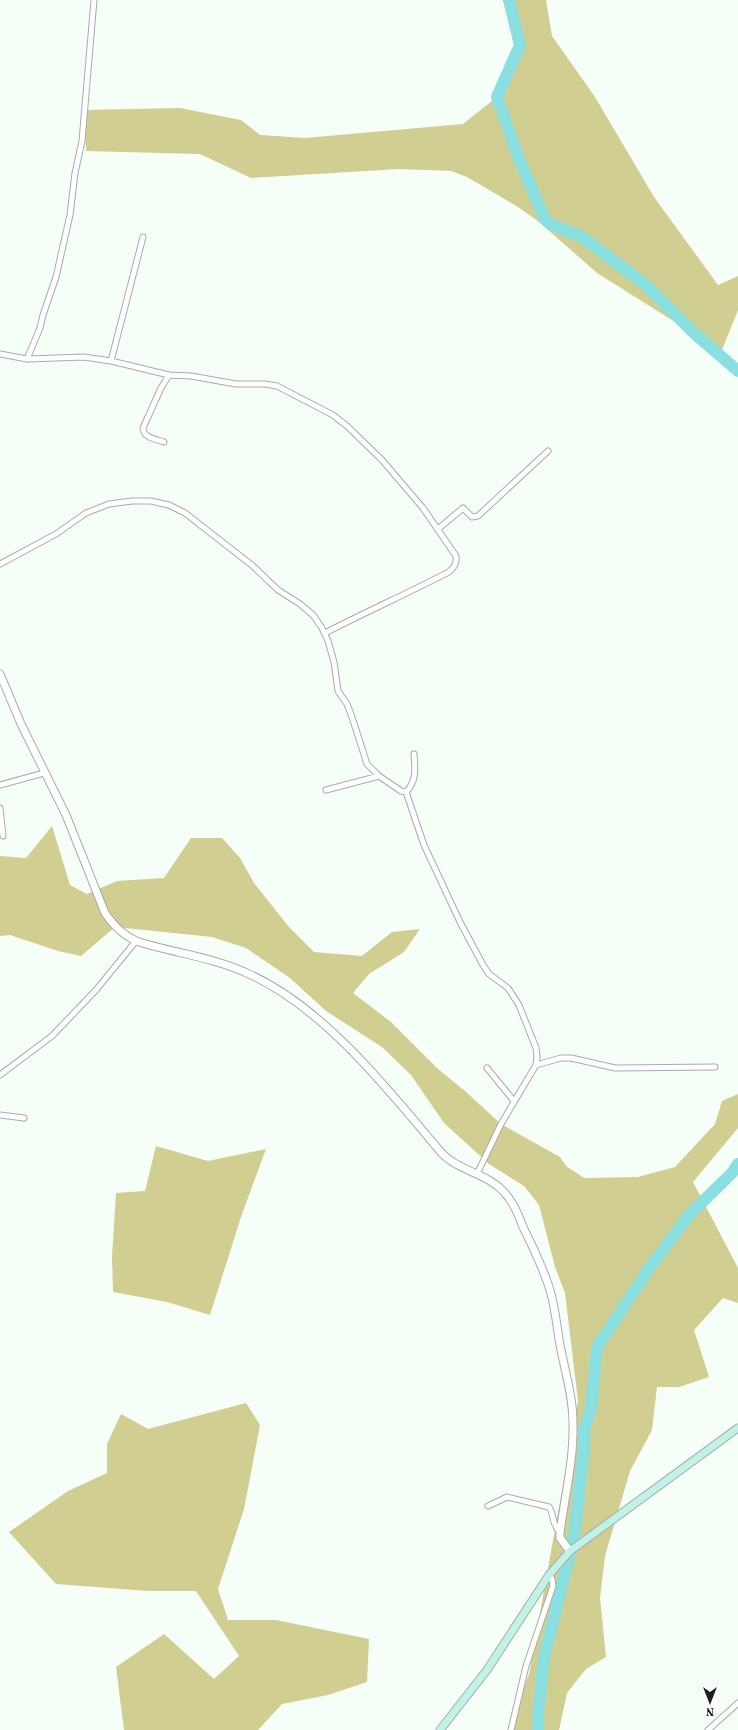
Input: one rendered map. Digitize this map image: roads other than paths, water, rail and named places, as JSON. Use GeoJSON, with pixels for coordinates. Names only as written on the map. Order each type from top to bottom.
{"type":"FeatureCollection","features":[{"type":"Feature","properties":{"kind":"main road"},"geometry":{"type":"LineString","coordinates":[[440,1730],[488,1670],[549,1575],[570,1551],[738,1428]]}},
{"type":"Feature","properties":{"kind":"street"},"geometry":{"type":"LineString","coordinates":[[27,359],[40,328],[56,277],[70,215],[75,173],[82,141],[94,0]]}},
{"type":"Feature","properties":{"kind":"street"},"geometry":{"type":"LineString","coordinates":[[111,361],[143,237]]}},
{"type":"Feature","properties":{"kind":"street"},"geometry":{"type":"LineString","coordinates":[[0,354],[27,359],[69,357],[111,361],[169,375],[191,376],[236,384],[272,385],[333,415],[347,426],[382,460],[423,508],[456,556],[457,562],[449,572],[391,602],[369,610],[325,634]]}},
{"type":"Feature","properties":{"kind":"street"},"geometry":{"type":"LineString","coordinates":[[164,442],[145,436],[143,428],[169,375]]}},
{"type":"Feature","properties":{"kind":"street"},"geometry":{"type":"LineString","coordinates":[[438,529],[463,508],[472,518],[478,516],[548,452]]}},
{"type":"Feature","properties":{"kind":"street"},"geometry":{"type":"LineString","coordinates":[[0,564],[56,534],[86,513],[109,504],[132,501],[151,501],[169,505],[185,513],[253,566],[278,590],[300,604],[313,615],[325,634],[334,662],[338,691],[352,717],[367,764],[379,776],[401,791],[406,792]]}},
{"type":"Feature","properties":{"kind":"street"},"geometry":{"type":"LineString","coordinates":[[0,674],[44,773],[66,814],[105,913],[114,927],[136,941],[227,965],[273,986],[290,997],[317,1019],[365,1065],[450,1162],[476,1174],[502,1191],[513,1204],[538,1259],[550,1291],[561,1350],[569,1382],[573,1425],[560,1538],[570,1551]]}},
{"type":"Feature","properties":{"kind":"street"},"geometry":{"type":"LineString","coordinates":[[406,792],[413,783],[415,776],[414,754]]}},
{"type":"Feature","properties":{"kind":"street"},"geometry":{"type":"LineString","coordinates":[[0,784],[44,773]]}},
{"type":"Feature","properties":{"kind":"street"},"geometry":{"type":"LineString","coordinates":[[326,790],[379,776]]}},
{"type":"Feature","properties":{"kind":"street"},"geometry":{"type":"LineString","coordinates":[[406,792],[424,845],[463,929],[489,974],[508,988],[519,1005],[536,1048],[536,1064],[514,1101],[476,1174]]}},
{"type":"Feature","properties":{"kind":"street"},"geometry":{"type":"LineString","coordinates":[[0,808],[3,836]]}},
{"type":"Feature","properties":{"kind":"street"},"geometry":{"type":"LineString","coordinates":[[0,1075],[52,1036],[96,990],[136,941]]}},
{"type":"Feature","properties":{"kind":"street"},"geometry":{"type":"LineString","coordinates":[[536,1064],[560,1058],[571,1058],[615,1068],[715,1067]]}},
{"type":"Feature","properties":{"kind":"street"},"geometry":{"type":"LineString","coordinates":[[488,1068],[514,1101]]}},
{"type":"Feature","properties":{"kind":"street"},"geometry":{"type":"LineString","coordinates":[[0,1115],[24,1118]]}},
{"type":"Feature","properties":{"kind":"street"},"geometry":{"type":"LineString","coordinates":[[488,1506],[507,1496],[549,1507],[554,1525],[560,1532]]}},
{"type":"Feature","properties":{"kind":"street"},"geometry":{"type":"LineString","coordinates":[[511,1730],[526,1666],[553,1586],[552,1579],[549,1575]]}},
{"type":"Feature","properties":{"kind":"street"},"geometry":{"type":"LineString","coordinates":[[708,1730],[738,1703]]}},
{"type":"Feature","properties":{"kind":"waterway"},"geometry":{"type":"LineString","coordinates":[[509,0],[520,45],[497,97],[519,159],[545,219],[550,224],[582,237],[647,286],[695,334],[738,371]]}},
{"type":"Feature","properties":{"kind":"waterway"},"geometry":{"type":"LineString","coordinates":[[538,1730],[538,1715],[544,1657],[574,1537],[584,1448],[584,1430],[591,1408],[597,1347],[650,1267],[689,1215],[732,1173],[738,1164]]}}]}
